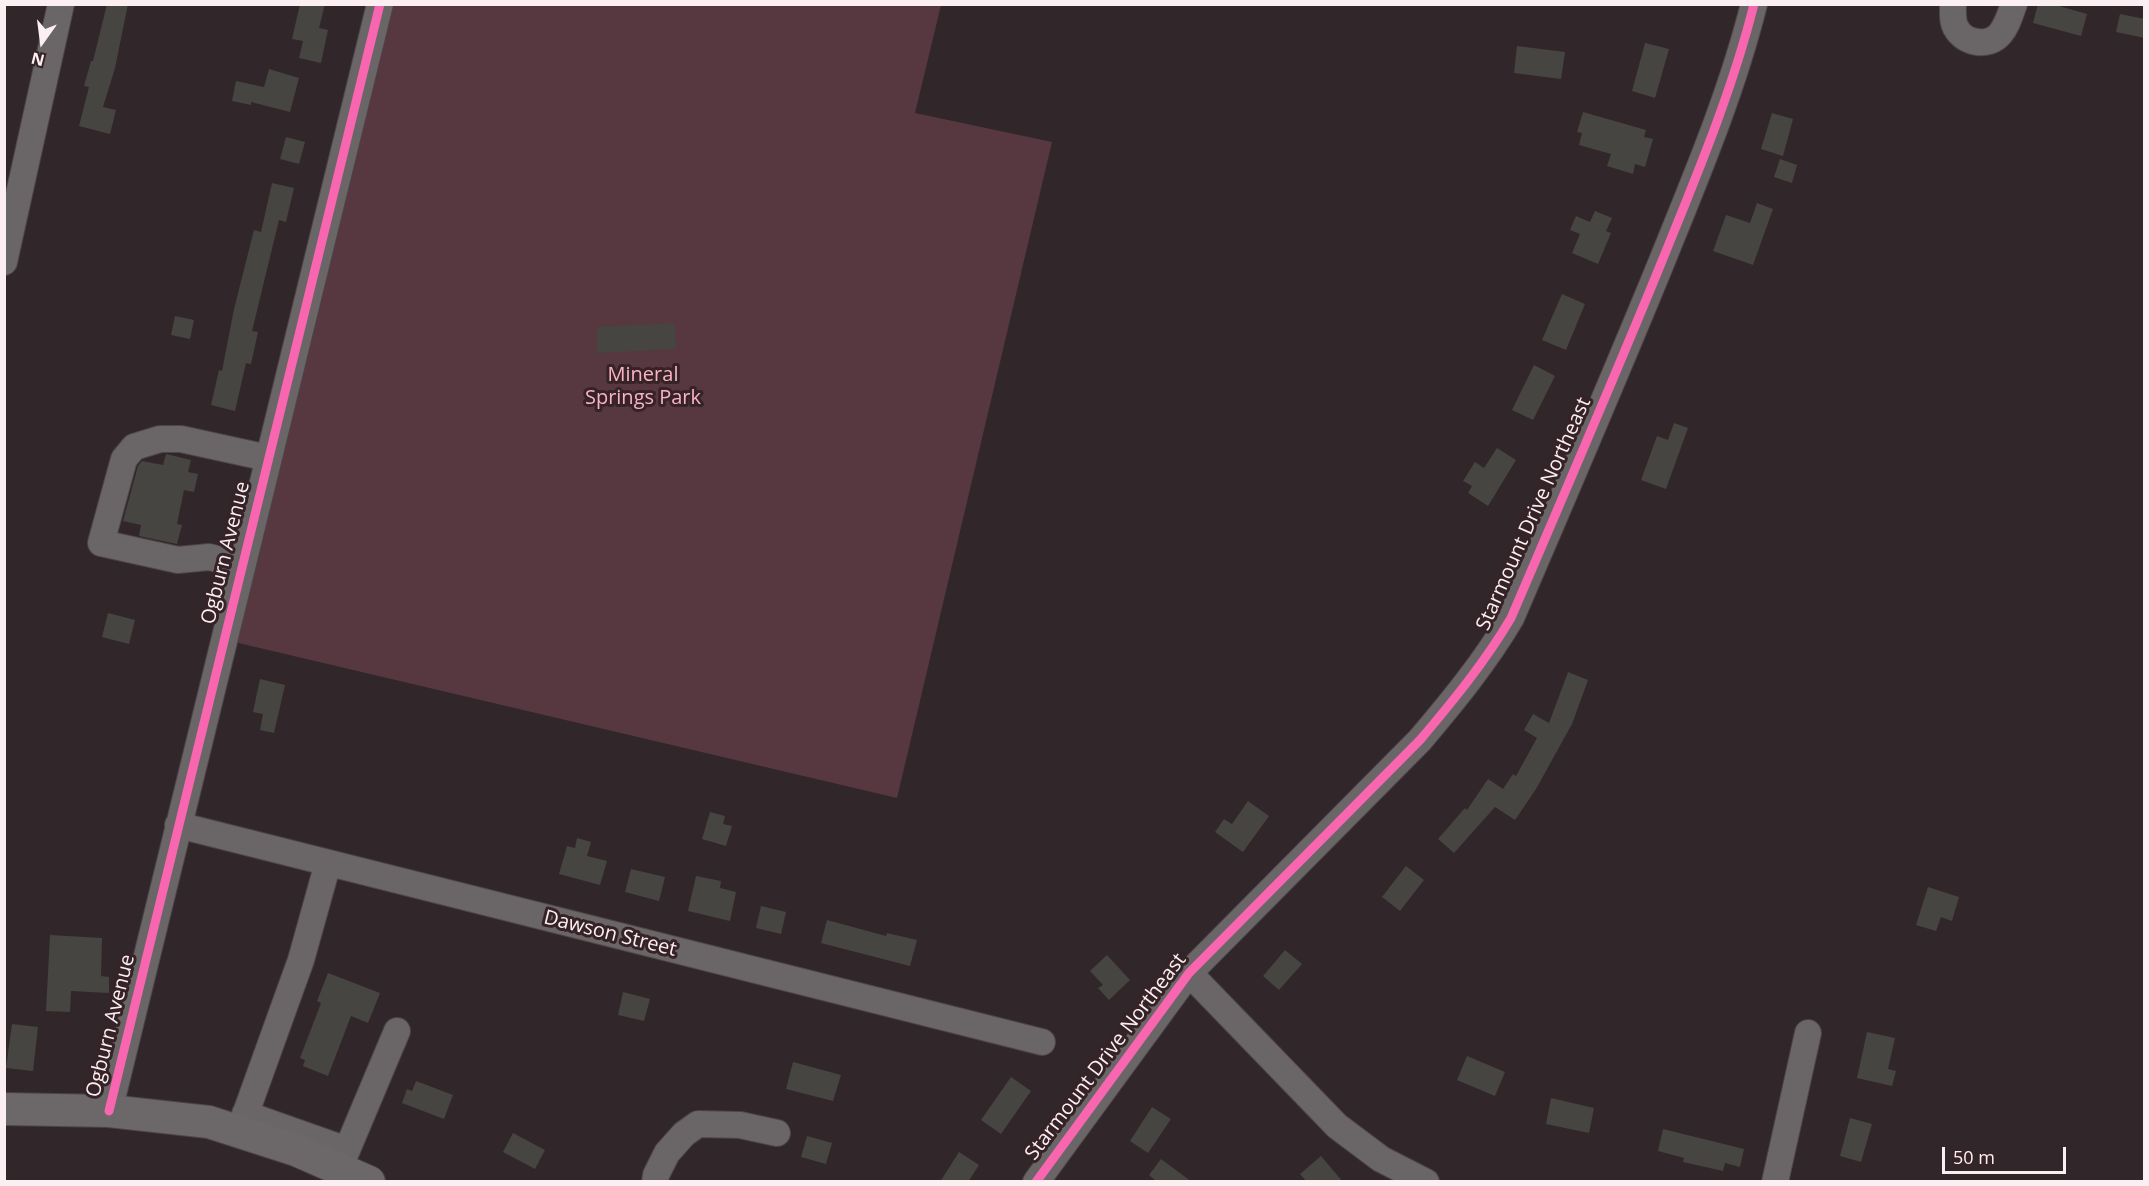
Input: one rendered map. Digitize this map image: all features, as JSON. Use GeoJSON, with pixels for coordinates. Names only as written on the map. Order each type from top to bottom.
{"type":"FeatureCollection","features":[{"type":"Feature","properties":{"kind":"main road"},"geometry":{"type":"LineString","coordinates":[[4,1109],[109,1111],[209,1122],[242,1123],[296,1150],[343,1159],[369,1182]]}},
{"type":"Feature","properties":{"kind":"street"},"geometry":{"type":"LineString","coordinates":[[4,262],[61,4]]}},
{"type":"Feature","properties":{"kind":"street","name":"Ogburn Avenue"},"geometry":{"type":"LineString","coordinates":[[109,1111],[380,4]]}},
{"type":"Feature","properties":{"kind":"street","name":"Starmount Drive Northeast"},"geometry":{"type":"LineString","coordinates":[[1036,1182],[1189,973],[1420,740],[1455,699],[1496,644],[1511,618],[1614,380],[1683,210],[1732,81],[1754,4]]}},
{"type":"Feature","properties":{"kind":"street"},"geometry":{"type":"LineString","coordinates":[[1953,4],[1954,25],[1959,33],[1973,42],[1992,41],[2000,35],[2014,4]]}},
{"type":"Feature","properties":{"kind":"street"},"geometry":{"type":"LineString","coordinates":[[242,565],[209,557],[178,560],[101,543],[124,459],[134,447],[160,439],[181,439],[268,458]]}},
{"type":"Feature","properties":{"kind":"street","name":"Dawson Street"},"geometry":{"type":"LineString","coordinates":[[178,825],[1042,1042]]}},
{"type":"Feature","properties":{"kind":"street"},"geometry":{"type":"LineString","coordinates":[[242,1123],[301,960],[328,863]]}},
{"type":"Feature","properties":{"kind":"street"},"geometry":{"type":"LineString","coordinates":[[1189,973],[1337,1126],[1381,1159],[1426,1182]]}},
{"type":"Feature","properties":{"kind":"street"},"geometry":{"type":"LineString","coordinates":[[343,1159],[397,1031]]}},
{"type":"Feature","properties":{"kind":"street"},"geometry":{"type":"LineString","coordinates":[[1775,1182],[1808,1033]]}},
{"type":"Feature","properties":{"kind":"street"},"geometry":{"type":"LineString","coordinates":[[655,1182],[667,1153],[684,1134],[698,1124],[740,1125],[777,1133]]}},
{"type":"Feature","properties":{"kind":"green space","name":"Mineral Springs Park"},"geometry":{"type":"Polygon","coordinates":[[[385,5],[941,5],[915,113],[1052,142],[897,798],[230,641],[385,5]]]}},
{"type":"Feature","properties":{"kind":"building"},"geometry":{"type":"Polygon","coordinates":[[[107,4],[128,4],[115,68],[103,107],[116,110],[110,134],[79,126],[89,87],[84,86],[91,61],[93,61],[107,4]]]}},
{"type":"Feature","properties":{"kind":"building"},"geometry":{"type":"Polygon","coordinates":[[[300,4],[325,4],[319,28],[328,30],[321,63],[299,58],[303,41],[292,39],[300,4]]]}},
{"type":"Feature","properties":{"kind":"building"},"geometry":{"type":"Polygon","coordinates":[[[2038,4],[2052,4],[2087,14],[2081,36],[2033,23],[2038,4]]]}},
{"type":"Feature","properties":{"kind":"building"},"geometry":{"type":"Polygon","coordinates":[[[2120,14],[2145,19],[2145,38],[2116,32],[2120,14]]]}},
{"type":"Feature","properties":{"kind":"building"},"geometry":{"type":"Polygon","coordinates":[[[1645,43],[1669,49],[1655,98],[1632,91],[1645,43]]]}},
{"type":"Feature","properties":{"kind":"building"},"geometry":{"type":"Polygon","coordinates":[[[1517,46],[1565,52],[1561,79],[1514,73],[1517,46]]]}},
{"type":"Feature","properties":{"kind":"building"},"geometry":{"type":"Polygon","coordinates":[[[269,69],[299,78],[290,112],[251,102],[251,105],[232,101],[236,81],[264,87],[269,69]]]}},
{"type":"Feature","properties":{"kind":"building"},"geometry":{"type":"Polygon","coordinates":[[[1583,112],[1646,130],[1644,137],[1653,139],[1645,167],[1635,164],[1633,174],[1607,166],[1611,154],[1579,145],[1582,133],[1577,132],[1583,112]]]}},
{"type":"Feature","properties":{"kind":"building"},"geometry":{"type":"Polygon","coordinates":[[[1772,113],[1793,119],[1783,156],[1761,149],[1772,113]]]}},
{"type":"Feature","properties":{"kind":"building"},"geometry":{"type":"Polygon","coordinates":[[[286,137],[305,142],[299,164],[280,159],[286,137]]]}},
{"type":"Feature","properties":{"kind":"building"},"geometry":{"type":"Polygon","coordinates":[[[1780,159],[1797,165],[1792,183],[1774,177],[1780,159]]]}},
{"type":"Feature","properties":{"kind":"building"},"geometry":{"type":"Polygon","coordinates":[[[272,183],[294,188],[286,222],[279,220],[252,331],[258,332],[251,364],[246,363],[235,411],[211,405],[219,370],[222,371],[234,309],[254,230],[261,232],[272,183]]]}},
{"type":"Feature","properties":{"kind":"building"},"geometry":{"type":"Polygon","coordinates":[[[1757,203],[1773,209],[1753,265],[1713,251],[1726,215],[1750,223],[1757,203]]]}},
{"type":"Feature","properties":{"kind":"building"},"geometry":{"type":"Polygon","coordinates":[[[1595,211],[1612,218],[1606,231],[1611,233],[1598,264],[1572,253],[1580,234],[1570,230],[1576,216],[1590,222],[1595,211]]]}},
{"type":"Feature","properties":{"kind":"building"},"geometry":{"type":"Polygon","coordinates":[[[1562,294],[1585,304],[1566,350],[1542,340],[1562,294]]]}},
{"type":"Feature","properties":{"kind":"building"},"geometry":{"type":"Polygon","coordinates":[[[175,316],[194,320],[190,339],[171,335],[175,316]]]}},
{"type":"Feature","properties":{"kind":"building"},"geometry":{"type":"Polygon","coordinates":[[[675,323],[676,349],[597,353],[597,327],[675,323]]]}},
{"type":"Feature","properties":{"kind":"building"},"geometry":{"type":"Polygon","coordinates":[[[1534,365],[1555,376],[1533,420],[1512,410],[1534,365]]]}},
{"type":"Feature","properties":{"kind":"building"},"geometry":{"type":"Polygon","coordinates":[[[1674,423],[1688,428],[1666,489],[1641,480],[1657,436],[1668,440],[1674,423]]]}},
{"type":"Feature","properties":{"kind":"building"},"geometry":{"type":"Polygon","coordinates":[[[1497,448],[1516,460],[1488,506],[1468,493],[1472,486],[1463,481],[1475,462],[1484,468],[1497,448]]]}},
{"type":"Feature","properties":{"kind":"building"},"geometry":{"type":"Polygon","coordinates":[[[166,454],[191,460],[188,472],[198,474],[194,492],[184,490],[177,524],[182,525],[177,544],[139,536],[141,525],[123,521],[138,466],[142,461],[163,465],[166,454]]]}},
{"type":"Feature","properties":{"kind":"building"},"geometry":{"type":"Polygon","coordinates":[[[108,613],[135,620],[129,644],[102,637],[108,613]]]}},
{"type":"Feature","properties":{"kind":"building"},"geometry":{"type":"Polygon","coordinates":[[[1568,672],[1588,680],[1572,724],[1536,789],[1515,820],[1495,807],[1454,853],[1438,839],[1465,808],[1467,810],[1488,779],[1503,789],[1513,774],[1516,776],[1537,738],[1524,730],[1533,714],[1549,723],[1568,672]]]}},
{"type":"Feature","properties":{"kind":"building"},"geometry":{"type":"Polygon","coordinates":[[[260,679],[285,685],[274,733],[260,730],[263,714],[253,712],[260,679]]]}},
{"type":"Feature","properties":{"kind":"building"},"geometry":{"type":"Polygon","coordinates":[[[1248,801],[1269,816],[1243,852],[1215,832],[1224,819],[1232,824],[1248,801]]]}},
{"type":"Feature","properties":{"kind":"building"},"geometry":{"type":"Polygon","coordinates":[[[710,812],[725,816],[723,824],[732,826],[726,846],[702,839],[710,812]]]}},
{"type":"Feature","properties":{"kind":"building"},"geometry":{"type":"Polygon","coordinates":[[[577,838],[591,842],[587,856],[607,861],[600,885],[559,874],[567,846],[575,848],[577,838]]]}},
{"type":"Feature","properties":{"kind":"building"},"geometry":{"type":"Polygon","coordinates":[[[1406,866],[1424,880],[1400,911],[1382,897],[1406,866]]]}},
{"type":"Feature","properties":{"kind":"building"},"geometry":{"type":"Polygon","coordinates":[[[631,869],[665,877],[659,901],[625,892],[631,869]]]}},
{"type":"Feature","properties":{"kind":"building"},"geometry":{"type":"Polygon","coordinates":[[[696,876],[721,881],[720,888],[736,892],[730,921],[688,911],[696,876]]]}},
{"type":"Feature","properties":{"kind":"building"},"geometry":{"type":"Polygon","coordinates":[[[1928,887],[1959,897],[1952,921],[1941,917],[1936,931],[1916,925],[1928,887]]]}},
{"type":"Feature","properties":{"kind":"building"},"geometry":{"type":"Polygon","coordinates":[[[761,906],[786,912],[781,934],[756,928],[761,906]]]}},
{"type":"Feature","properties":{"kind":"building"},"geometry":{"type":"Polygon","coordinates":[[[827,920],[886,936],[887,933],[917,940],[910,966],[821,943],[827,920]]]}},
{"type":"Feature","properties":{"kind":"building"},"geometry":{"type":"Polygon","coordinates":[[[50,935],[102,938],[101,976],[109,977],[109,993],[71,991],[70,1012],[46,1011],[50,935]]]}},
{"type":"Feature","properties":{"kind":"building"},"geometry":{"type":"Polygon","coordinates":[[[1285,950],[1302,964],[1279,990],[1263,976],[1285,950]]]}},
{"type":"Feature","properties":{"kind":"building"},"geometry":{"type":"Polygon","coordinates":[[[1107,955],[1130,980],[1109,1000],[1098,988],[1103,985],[1090,971],[1107,955]]]}},
{"type":"Feature","properties":{"kind":"building"},"geometry":{"type":"Polygon","coordinates":[[[328,973],[380,993],[368,1023],[351,1016],[328,1076],[303,1066],[305,1060],[300,1058],[321,1003],[317,1001],[328,973]]]}},
{"type":"Feature","properties":{"kind":"building"},"geometry":{"type":"Polygon","coordinates":[[[623,992],[650,999],[644,1021],[618,1015],[623,992]]]}},
{"type":"Feature","properties":{"kind":"building"},"geometry":{"type":"Polygon","coordinates":[[[12,1024],[38,1027],[33,1071],[6,1068],[12,1024]]]}},
{"type":"Feature","properties":{"kind":"building"},"geometry":{"type":"Polygon","coordinates":[[[1867,1032],[1895,1038],[1888,1069],[1896,1071],[1892,1086],[1857,1078],[1867,1032]]]}},
{"type":"Feature","properties":{"kind":"building"},"geometry":{"type":"Polygon","coordinates":[[[1467,1056],[1505,1072],[1495,1096],[1457,1080],[1467,1056]]]}},
{"type":"Feature","properties":{"kind":"building"},"geometry":{"type":"Polygon","coordinates":[[[793,1062],[841,1075],[833,1101],[786,1089],[793,1062]]]}},
{"type":"Feature","properties":{"kind":"building"},"geometry":{"type":"Polygon","coordinates":[[[1011,1077],[1031,1091],[1001,1134],[981,1120],[1011,1077]]]}},
{"type":"Feature","properties":{"kind":"building"},"geometry":{"type":"Polygon","coordinates":[[[416,1081],[453,1095],[444,1119],[402,1103],[407,1089],[412,1091],[416,1081]]]}},
{"type":"Feature","properties":{"kind":"building"},"geometry":{"type":"Polygon","coordinates":[[[1551,1098],[1594,1108],[1589,1133],[1546,1124],[1551,1098]]]}},
{"type":"Feature","properties":{"kind":"building"},"geometry":{"type":"Polygon","coordinates":[[[1152,1107],[1171,1119],[1148,1153],[1130,1141],[1152,1107]]]}},
{"type":"Feature","properties":{"kind":"building"},"geometry":{"type":"Polygon","coordinates":[[[1850,1118],[1872,1124],[1861,1162],[1840,1156],[1850,1118]]]}},
{"type":"Feature","properties":{"kind":"building"},"geometry":{"type":"Polygon","coordinates":[[[1663,1129],[1744,1149],[1740,1167],[1725,1163],[1723,1171],[1683,1162],[1684,1158],[1658,1151],[1663,1129]]]}},
{"type":"Feature","properties":{"kind":"building"},"geometry":{"type":"Polygon","coordinates":[[[513,1133],[545,1150],[535,1169],[503,1152],[513,1133]]]}},
{"type":"Feature","properties":{"kind":"building"},"geometry":{"type":"Polygon","coordinates":[[[807,1136],[832,1143],[826,1164],[801,1157],[807,1136]]]}},
{"type":"Feature","properties":{"kind":"building"},"geometry":{"type":"Polygon","coordinates":[[[959,1152],[979,1165],[968,1182],[940,1182],[959,1152]]]}},
{"type":"Feature","properties":{"kind":"building"},"geometry":{"type":"Polygon","coordinates":[[[1321,1156],[1343,1182],[1307,1182],[1300,1174],[1321,1156]]]}},
{"type":"Feature","properties":{"kind":"building"},"geometry":{"type":"Polygon","coordinates":[[[1161,1159],[1192,1182],[1157,1182],[1149,1175],[1161,1159]]]}},
{"type":"Feature","properties":{"kind":"cycle path"},"geometry":{"type":"LineString","coordinates":[[109,1111],[380,4]]}},
{"type":"Feature","properties":{"kind":"cycle path"},"geometry":{"type":"LineString","coordinates":[[1036,1182],[1189,973],[1420,740],[1479,666],[1511,618],[1625,351],[1700,166],[1724,102],[1754,4]]}}]}
